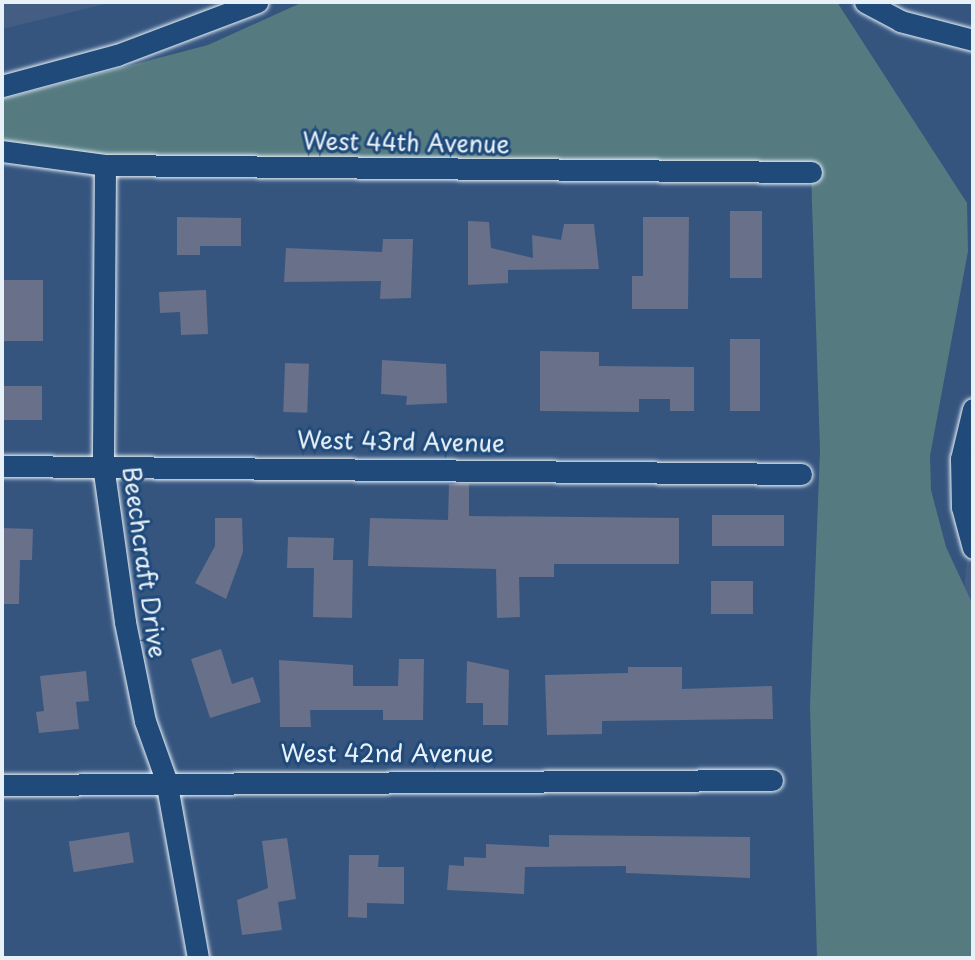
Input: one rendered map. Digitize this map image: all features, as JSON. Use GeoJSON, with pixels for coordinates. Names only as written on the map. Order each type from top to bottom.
{"type":"FeatureCollection","features":[{"type":"Feature","properties":{"kind":"street"},"geometry":{"type":"LineString","coordinates":[[2,86],[117,55],[257,2]]}},
{"type":"Feature","properties":{"kind":"street"},"geometry":{"type":"LineString","coordinates":[[865,2],[900,21],[973,40]]}},
{"type":"Feature","properties":{"kind":"street","name":"West 44th Avenue"},"geometry":{"type":"LineString","coordinates":[[2,151],[105,166],[811,172]]}},
{"type":"Feature","properties":{"kind":"street","name":"Beechcraft Drive"},"geometry":{"type":"LineString","coordinates":[[105,166],[103,465],[125,622],[145,721],[166,780],[198,958]]}},
{"type":"Feature","properties":{"kind":"street"},"geometry":{"type":"LineString","coordinates":[[973,408],[961,459],[962,507],[973,548]]}},
{"type":"Feature","properties":{"kind":"street","name":"West 43rd Avenue"},"geometry":{"type":"LineString","coordinates":[[2,466],[801,474]]}},
{"type":"Feature","properties":{"kind":"street","name":"West 42nd Avenue"},"geometry":{"type":"LineString","coordinates":[[2,785],[166,780],[772,780]]}},
{"type":"Feature","properties":{"kind":"shaded area"},"geometry":{"type":"Polygon","coordinates":[[[2,2],[114,2],[2,29],[2,2]]]}},
{"type":"Feature","properties":{"kind":"shaded area"},"geometry":{"type":"Polygon","coordinates":[[[973,497],[973,653],[960,631],[973,497]]]}},
{"type":"Feature","properties":{"kind":"green space"},"geometry":{"type":"Polygon","coordinates":[[[303,2],[837,2],[967,203],[968,251],[930,456],[931,490],[946,547],[973,605],[973,958],[817,958],[810,706],[820,451],[811,172],[105,165],[2,147],[2,99],[208,45],[303,2]]]}},
{"type":"Feature","properties":{"kind":"building"},"geometry":{"type":"Polygon","coordinates":[[[730,211],[762,211],[762,278],[730,278],[730,211]]]}},
{"type":"Feature","properties":{"kind":"building"},"geometry":{"type":"Polygon","coordinates":[[[177,217],[241,218],[241,246],[200,246],[200,255],[177,255],[177,217]]]}},
{"type":"Feature","properties":{"kind":"building"},"geometry":{"type":"Polygon","coordinates":[[[643,217],[689,217],[688,309],[632,309],[632,276],[643,276],[643,217]]]}},
{"type":"Feature","properties":{"kind":"building"},"geometry":{"type":"Polygon","coordinates":[[[468,221],[489,222],[491,248],[533,258],[532,235],[561,240],[564,224],[594,224],[599,269],[508,270],[508,283],[468,285],[468,221]]]}},
{"type":"Feature","properties":{"kind":"building"},"geometry":{"type":"Polygon","coordinates":[[[383,239],[413,239],[411,298],[380,299],[381,281],[284,282],[286,248],[382,252],[383,239]]]}},
{"type":"Feature","properties":{"kind":"building"},"geometry":{"type":"Polygon","coordinates":[[[2,280],[43,280],[43,341],[2,341],[2,280]]]}},
{"type":"Feature","properties":{"kind":"building"},"geometry":{"type":"Polygon","coordinates":[[[206,290],[208,334],[181,335],[180,312],[160,313],[159,292],[206,290]]]}},
{"type":"Feature","properties":{"kind":"building"},"geometry":{"type":"Polygon","coordinates":[[[730,339],[760,339],[760,411],[730,411],[730,339]]]}},
{"type":"Feature","properties":{"kind":"building"},"geometry":{"type":"Polygon","coordinates":[[[540,351],[599,352],[599,366],[694,367],[694,411],[670,411],[670,399],[639,399],[639,412],[540,411],[540,351]]]}},
{"type":"Feature","properties":{"kind":"building"},"geometry":{"type":"Polygon","coordinates":[[[382,360],[446,364],[447,403],[406,405],[407,396],[381,394],[382,360]]]}},
{"type":"Feature","properties":{"kind":"building"},"geometry":{"type":"Polygon","coordinates":[[[285,363],[309,364],[307,413],[283,412],[285,363]]]}},
{"type":"Feature","properties":{"kind":"building"},"geometry":{"type":"Polygon","coordinates":[[[2,386],[42,386],[42,420],[2,420],[2,386]]]}},
{"type":"Feature","properties":{"kind":"building"},"geometry":{"type":"Polygon","coordinates":[[[449,484],[469,484],[469,516],[679,518],[679,564],[554,564],[554,577],[519,577],[520,617],[497,618],[496,569],[368,566],[370,518],[448,520],[449,484]]]}},
{"type":"Feature","properties":{"kind":"building"},"geometry":{"type":"Polygon","coordinates":[[[712,515],[784,515],[784,546],[712,546],[712,515]]]}},
{"type":"Feature","properties":{"kind":"building"},"geometry":{"type":"Polygon","coordinates":[[[215,518],[242,518],[243,552],[226,599],[195,583],[215,546],[215,518]]]}},
{"type":"Feature","properties":{"kind":"building"},"geometry":{"type":"Polygon","coordinates":[[[2,528],[33,529],[32,560],[20,560],[19,604],[2,604],[2,528]]]}},
{"type":"Feature","properties":{"kind":"building"},"geometry":{"type":"Polygon","coordinates":[[[288,537],[334,538],[333,560],[353,560],[352,618],[313,617],[314,568],[287,568],[288,537]]]}},
{"type":"Feature","properties":{"kind":"building"},"geometry":{"type":"Polygon","coordinates":[[[711,581],[753,581],[753,614],[711,614],[711,581]]]}},
{"type":"Feature","properties":{"kind":"building"},"geometry":{"type":"Polygon","coordinates":[[[221,649],[232,684],[253,677],[261,702],[210,718],[191,659],[221,649]]]}},
{"type":"Feature","properties":{"kind":"building"},"geometry":{"type":"Polygon","coordinates":[[[399,659],[424,659],[423,720],[383,720],[383,710],[310,710],[311,727],[280,727],[279,660],[353,665],[353,686],[398,686],[399,659]]]}},
{"type":"Feature","properties":{"kind":"building"},"geometry":{"type":"Polygon","coordinates":[[[467,661],[509,670],[508,725],[483,725],[483,703],[466,703],[467,661]]]}},
{"type":"Feature","properties":{"kind":"building"},"geometry":{"type":"Polygon","coordinates":[[[628,667],[682,667],[682,689],[772,686],[773,719],[602,721],[602,734],[547,735],[545,675],[628,673],[628,667]]]}},
{"type":"Feature","properties":{"kind":"building"},"geometry":{"type":"Polygon","coordinates":[[[86,671],[89,701],[76,702],[79,729],[39,733],[36,712],[44,711],[40,676],[86,671]]]}},
{"type":"Feature","properties":{"kind":"building"},"geometry":{"type":"Polygon","coordinates":[[[129,832],[134,863],[74,872],[69,842],[129,832]]]}},
{"type":"Feature","properties":{"kind":"building"},"geometry":{"type":"Polygon","coordinates":[[[549,835],[750,837],[750,878],[626,873],[626,866],[525,867],[524,894],[447,890],[449,865],[464,866],[464,857],[486,858],[486,844],[549,847],[549,835]]]}},
{"type":"Feature","properties":{"kind":"building"},"geometry":{"type":"Polygon","coordinates":[[[287,838],[296,899],[278,902],[282,930],[242,935],[237,900],[268,888],[262,841],[287,838]]]}},
{"type":"Feature","properties":{"kind":"building"},"geometry":{"type":"Polygon","coordinates":[[[349,855],[379,855],[378,867],[404,867],[404,904],[367,903],[367,918],[348,917],[349,855]]]}}]}
